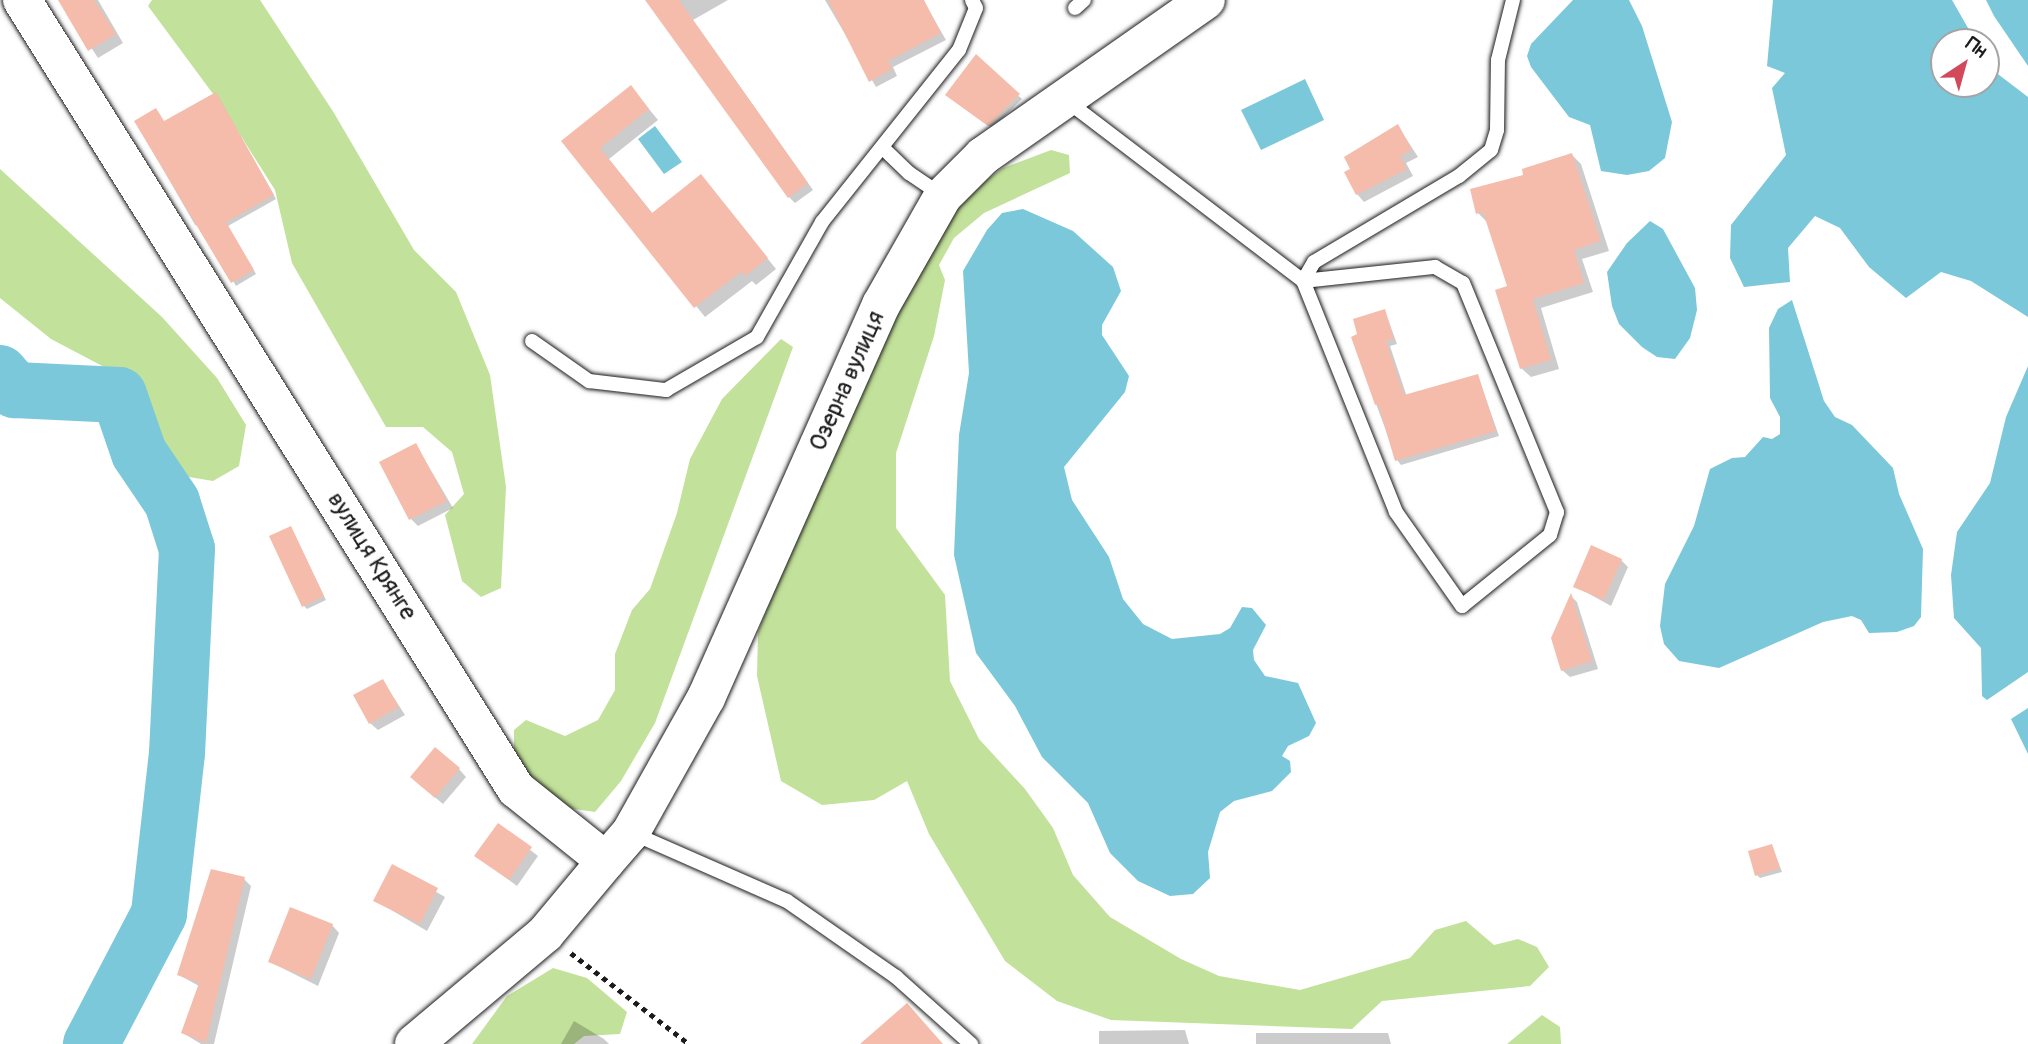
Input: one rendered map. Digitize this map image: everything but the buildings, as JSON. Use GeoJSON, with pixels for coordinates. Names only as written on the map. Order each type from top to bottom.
{"type":"FeatureCollection","features":[{"type":"Feature","properties":{"kind":"street","name":"вулиця Крянге"},"geometry":{"type":"LineString","coordinates":[[22,0],[516,789],[606,861]]}},
{"type":"Feature","properties":{"kind":"street","name":"Озерна вулиця"},"geometry":{"type":"LineString","coordinates":[[606,861],[631,832],[706,698],[881,304],[943,196],[983,156],[1067,101],[1206,0]]}},
{"type":"Feature","properties":{"kind":"street"},"geometry":{"type":"LineString","coordinates":[[414,1044],[545,934],[606,861]]}},
{"type":"Feature","properties":{"kind":"lane"},"geometry":{"type":"LineString","coordinates":[[1303,281],[1314,262],[1459,176],[1490,150],[1497,130],[1498,60],[1513,0]]}},
{"type":"Feature","properties":{"kind":"lane"},"geometry":{"type":"LineString","coordinates":[[532,341],[589,381],[666,390],[757,337],[822,222],[884,149],[959,50],[977,3]]}},
{"type":"Feature","properties":{"kind":"lane"},"geometry":{"type":"LineString","coordinates":[[1067,101],[1303,281],[1396,512],[1462,606],[1550,535],[1557,512],[1463,283],[1435,267],[1303,281]]}},
{"type":"Feature","properties":{"kind":"lane"},"geometry":{"type":"LineString","coordinates":[[884,149],[909,173],[943,196]]}},
{"type":"Feature","properties":{"kind":"lane"},"geometry":{"type":"LineString","coordinates":[[631,832],[787,901],[896,978],[971,1044]]}},
{"type":"Feature","properties":{"kind":"path"},"geometry":{"type":"LineString","coordinates":[[545,934],[689,1044]]}},
{"type":"Feature","properties":{"kind":"green space"},"geometry":{"type":"Polygon","coordinates":[[[152,0],[260,0],[334,113],[414,250],[456,292],[490,375],[506,487],[501,588],[481,597],[462,581],[445,515],[464,494],[452,452],[423,427],[386,427],[292,263],[275,190],[222,106],[148,6],[152,0]]]}},
{"type":"Feature","properties":{"kind":"green space"},"geometry":{"type":"Polygon","coordinates":[[[1051,150],[1069,155],[1070,173],[984,213],[954,238],[939,265],[945,280],[934,336],[896,453],[896,528],[945,595],[950,681],[979,739],[1025,789],[1053,828],[1073,875],[1110,917],[1181,959],[1219,976],[1300,990],[1410,958],[1435,930],[1466,921],[1494,945],[1518,939],[1537,947],[1549,967],[1530,986],[1382,1001],[1352,1029],[1111,1020],[1057,1001],[1005,961],[929,834],[907,781],[874,800],[822,805],[781,781],[757,676],[758,632],[854,388],[959,200],[1003,168],[1051,150]]]}},
{"type":"Feature","properties":{"kind":"green space"},"geometry":{"type":"Polygon","coordinates":[[[0,169],[162,317],[217,378],[246,425],[239,466],[213,481],[183,476],[155,425],[108,369],[51,339],[0,298],[0,169]]]}},
{"type":"Feature","properties":{"kind":"green space"},"geometry":{"type":"Polygon","coordinates":[[[781,339],[793,347],[655,723],[621,781],[595,812],[561,807],[532,787],[514,754],[514,730],[526,720],[565,736],[598,720],[615,690],[615,654],[632,610],[650,589],[677,513],[690,459],[722,399],[781,339]]]}},
{"type":"Feature","properties":{"kind":"green space"},"geometry":{"type":"Polygon","coordinates":[[[553,968],[587,978],[627,1012],[620,1034],[584,1036],[574,1044],[472,1044],[507,996],[553,968]]]}},
{"type":"Feature","properties":{"kind":"green space"},"geometry":{"type":"Polygon","coordinates":[[[1542,1015],[1560,1027],[1561,1044],[1507,1044],[1542,1015]]]}},
{"type":"Feature","properties":{"kind":"water"},"geometry":{"type":"Polygon","coordinates":[[[1573,0],[1629,0],[1642,26],[1672,122],[1665,158],[1649,171],[1627,175],[1601,171],[1590,125],[1569,117],[1531,67],[1527,56],[1531,44],[1573,0]]]}},
{"type":"Feature","properties":{"kind":"water"},"geometry":{"type":"Polygon","coordinates":[[[1773,0],[1952,0],[1968,28],[1930,28],[1930,98],[2000,98],[2000,76],[2028,97],[2028,317],[1971,281],[1941,272],[1906,298],[1869,267],[1840,228],[1815,216],[1788,248],[1790,282],[1744,287],[1730,258],[1731,225],[1786,155],[1772,88],[1785,73],[1767,66],[1773,0]]]}},
{"type":"Feature","properties":{"kind":"water"},"geometry":{"type":"Polygon","coordinates":[[[1986,0],[2028,0],[2028,66],[1994,16],[1986,0]]]}},
{"type":"Feature","properties":{"kind":"water"},"geometry":{"type":"Polygon","coordinates":[[[1305,79],[1324,120],[1261,150],[1241,110],[1305,79]]]}},
{"type":"Feature","properties":{"kind":"water"},"geometry":{"type":"Polygon","coordinates":[[[655,126],[682,162],[664,174],[638,139],[655,126]]]}},
{"type":"Feature","properties":{"kind":"water"},"geometry":{"type":"Polygon","coordinates":[[[1023,209],[1073,231],[1113,267],[1121,291],[1102,325],[1102,335],[1129,376],[1125,392],[1064,467],[1072,500],[1109,557],[1123,599],[1143,624],[1172,639],[1220,634],[1230,628],[1242,607],[1252,608],[1266,625],[1253,650],[1254,660],[1265,676],[1298,683],[1316,723],[1309,736],[1288,746],[1282,756],[1290,761],[1291,772],[1272,791],[1234,801],[1220,812],[1208,852],[1210,878],[1193,894],[1170,896],[1138,881],[1110,853],[1088,803],[1042,757],[1015,706],[976,653],[954,555],[959,435],[969,373],[963,271],[987,230],[1002,213],[1023,209]]]}},
{"type":"Feature","properties":{"kind":"water"},"geometry":{"type":"Polygon","coordinates":[[[1650,221],[1663,229],[1695,288],[1697,310],[1690,338],[1675,359],[1657,357],[1642,347],[1619,324],[1612,306],[1607,272],[1627,243],[1650,221]]]}},
{"type":"Feature","properties":{"kind":"water"},"geometry":{"type":"Polygon","coordinates":[[[1792,300],[1824,401],[1835,417],[1852,425],[1893,468],[1899,494],[1923,549],[1921,617],[1914,626],[1897,632],[1869,633],[1861,620],[1852,616],[1823,622],[1719,668],[1679,661],[1664,644],[1660,626],[1665,584],[1694,526],[1710,469],[1732,458],[1745,457],[1763,437],[1772,439],[1780,434],[1780,417],[1770,398],[1769,328],[1778,309],[1792,300]]]}},
{"type":"Feature","properties":{"kind":"water"},"geometry":{"type":"Polygon","coordinates":[[[2028,366],[2028,672],[1987,700],[1982,696],[1981,648],[1954,618],[1951,575],[1957,532],[1990,483],[2006,417],[2028,366]]]}},
{"type":"Feature","properties":{"kind":"water"},"geometry":{"type":"Polygon","coordinates":[[[2028,708],[2028,754],[2011,719],[2028,708]]]}},
{"type":"Feature","properties":{"kind":"waterway"},"geometry":{"type":"LineString","coordinates":[[0,373],[15,390],[119,395],[139,453],[172,502],[187,549],[177,753],[159,914],[91,1044]]}}]}
